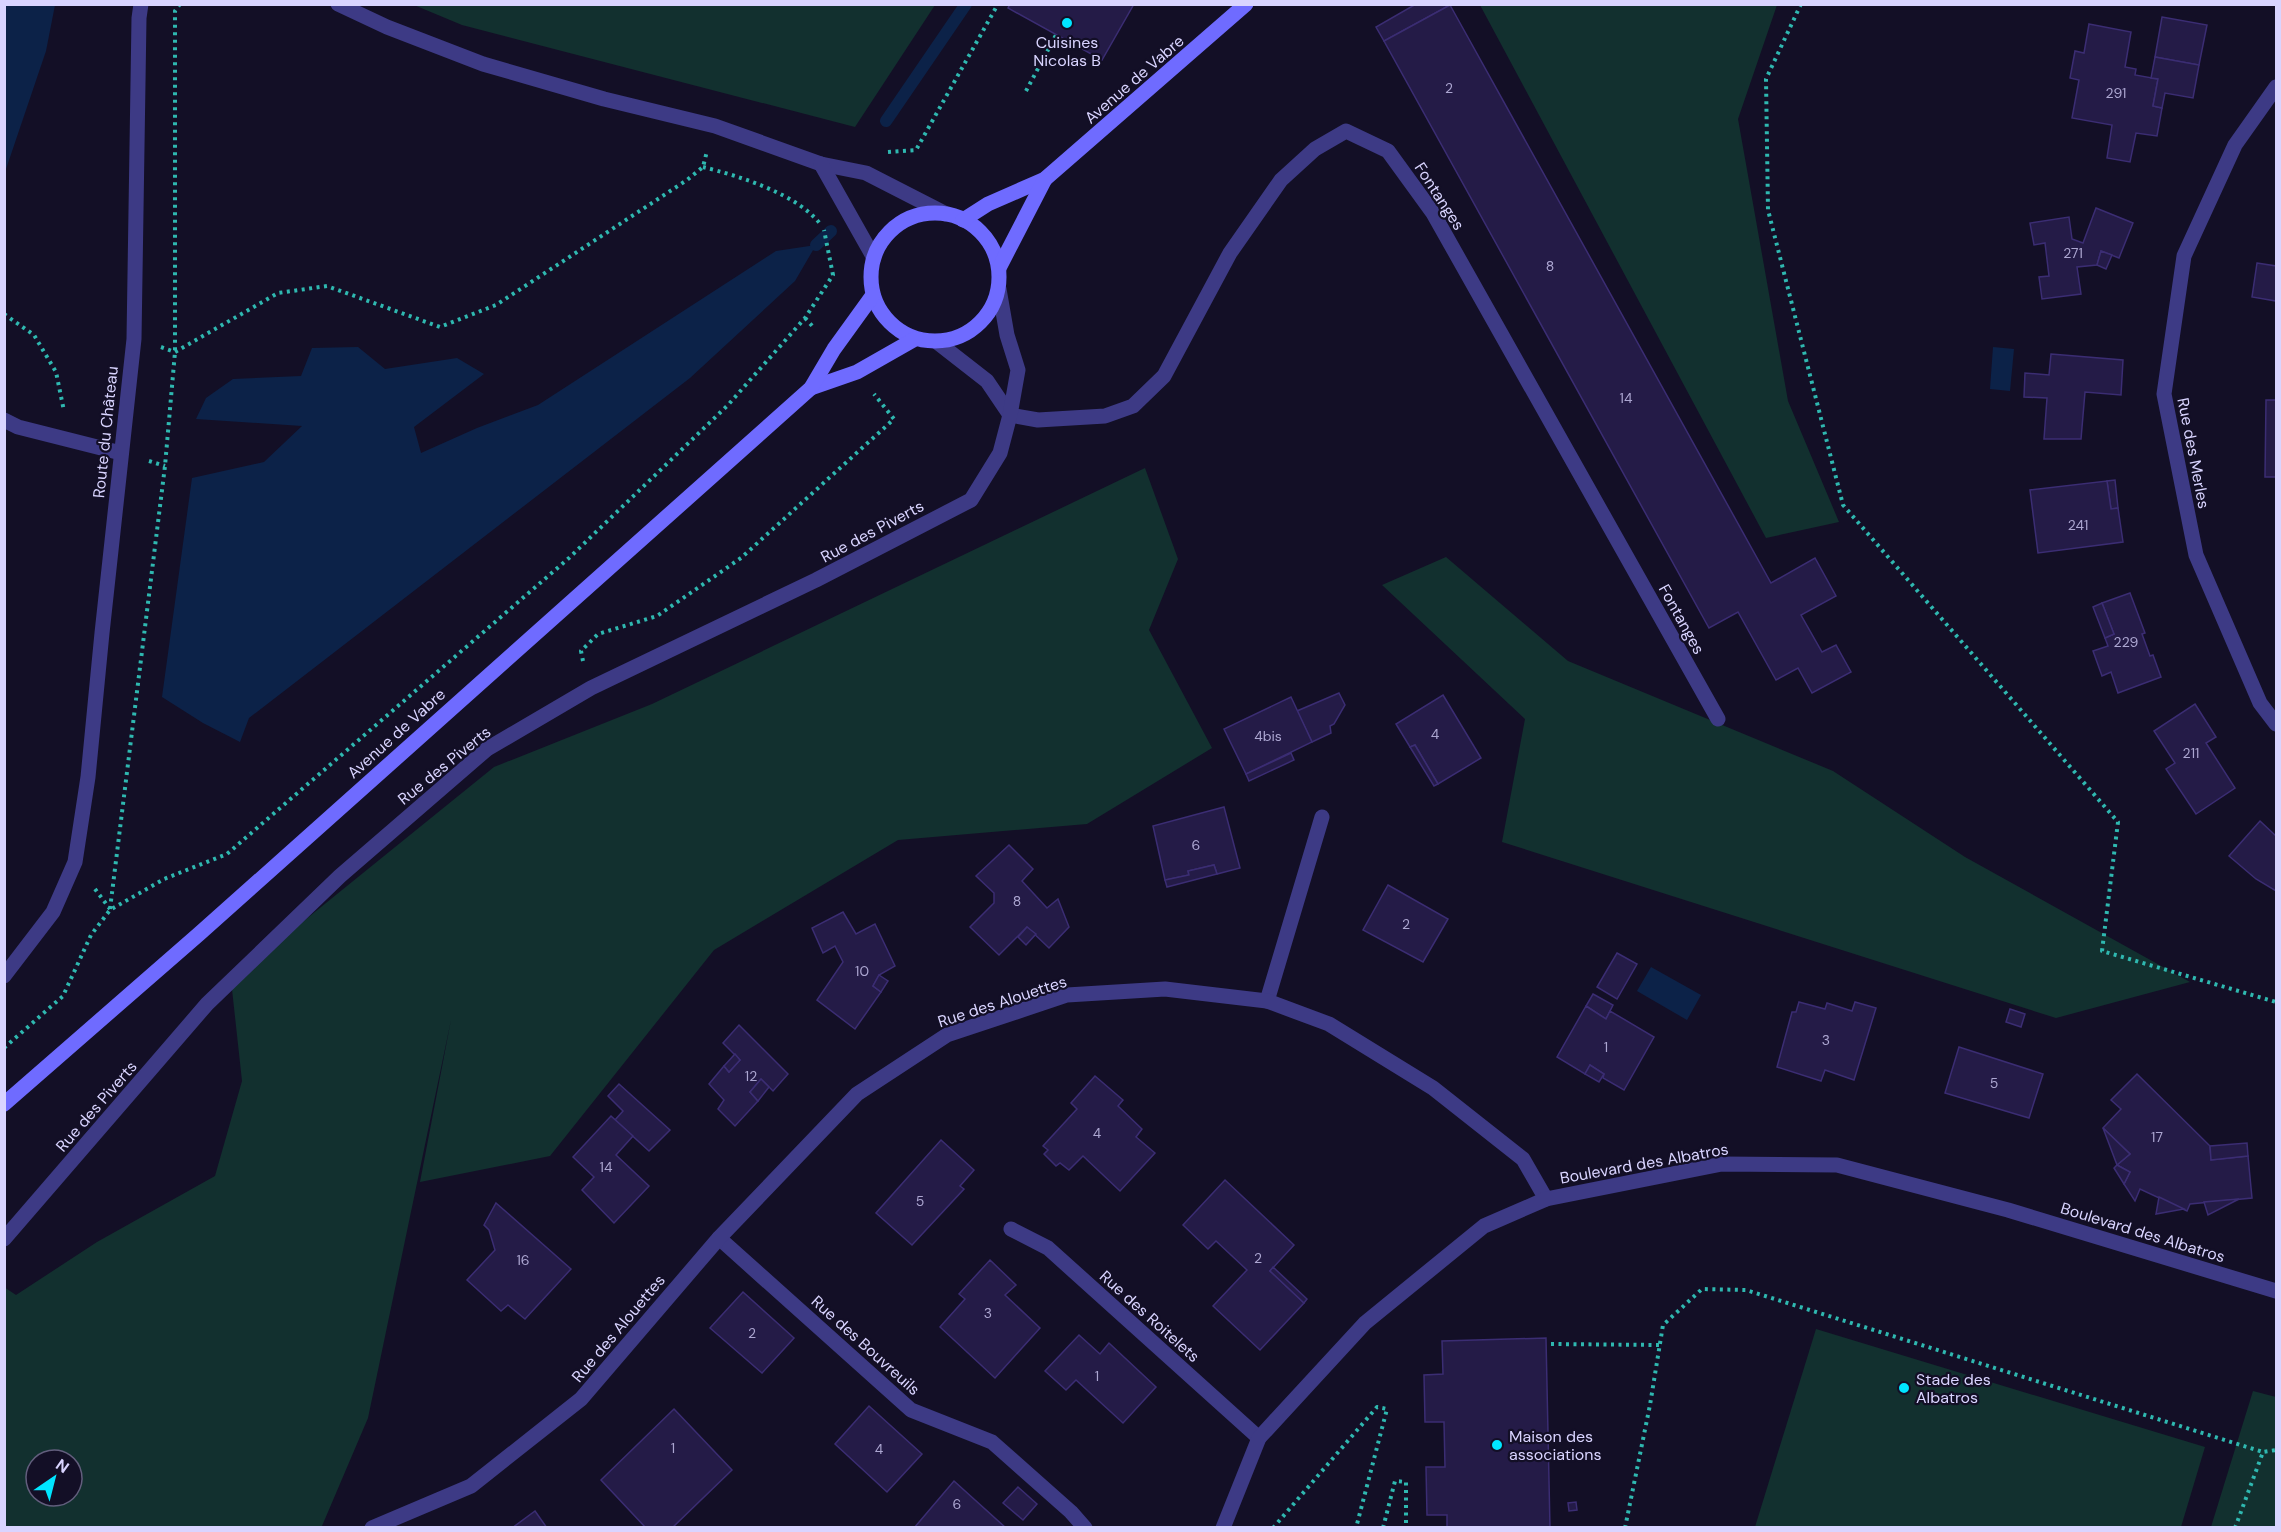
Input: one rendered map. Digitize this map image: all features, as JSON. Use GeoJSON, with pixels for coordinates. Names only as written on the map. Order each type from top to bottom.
{"type":"FeatureCollection","features":[{"type":"Feature","properties":{"kind":"main road","name":"Avenue de Vabre"},"geometry":{"type":"LineString","coordinates":[[963,220],[988,204],[1045,179],[1246,4]]}},
{"type":"Feature","properties":{"kind":"main road","name":"Avenue de Vabre"},"geometry":{"type":"LineString","coordinates":[[999,267],[1045,179]]}},
{"type":"Feature","properties":{"kind":"main road"},"geometry":{"type":"LineString","coordinates":[[927,213],[946,213],[963,220],[979,230],[992,247],[999,267],[999,290],[991,310],[977,327],[958,338],[937,342],[915,339],[896,329],[881,312],[873,295],[871,277],[874,258],[882,242],[894,228],[910,218],[927,213]]}},
{"type":"Feature","properties":{"kind":"main road","name":"Avenue de Vabre"},"geometry":{"type":"LineString","coordinates":[[4,1104],[243,895],[812,388],[834,349],[873,295]]}},
{"type":"Feature","properties":{"kind":"main road","name":"Avenue de Vabre"},"geometry":{"type":"LineString","coordinates":[[812,388],[857,372],[915,339]]}},
{"type":"Feature","properties":{"kind":"street","name":"Route du Château"},"geometry":{"type":"LineString","coordinates":[[4,976],[53,912],[75,862],[88,777],[134,339],[141,4]]}},
{"type":"Feature","properties":{"kind":"street"},"geometry":{"type":"LineString","coordinates":[[338,4],[387,27],[483,64],[604,99],[715,126],[820,164],[866,173],[946,213]]}},
{"type":"Feature","properties":{"kind":"street","name":"Rue des Merles"},"geometry":{"type":"LineString","coordinates":[[2277,87],[2235,145],[2184,256],[2164,394],[2196,555],[2260,703],[2277,724]]}},
{"type":"Feature","properties":{"kind":"street","name":"Fontanges"},"geometry":{"type":"LineString","coordinates":[[1010,415],[1038,420],[1105,416],[1133,406],[1164,376],[1230,253],[1281,180],[1315,149],[1347,131],[1388,151],[1433,213],[1718,719]]}},
{"type":"Feature","properties":{"kind":"street"},"geometry":{"type":"LineString","coordinates":[[820,164],[874,258]]}},
{"type":"Feature","properties":{"kind":"street","name":"Rue des Piverts"},"geometry":{"type":"LineString","coordinates":[[4,1239],[207,1004],[340,876],[487,749],[591,688],[816,580],[971,500],[1000,453],[1018,370],[1007,335],[999,290]]}},
{"type":"Feature","properties":{"kind":"street"},"geometry":{"type":"LineString","coordinates":[[937,342],[987,381],[1010,415]]}},
{"type":"Feature","properties":{"kind":"street"},"geometry":{"type":"LineString","coordinates":[[4,420],[18,427],[121,453]]}},
{"type":"Feature","properties":{"kind":"street"},"geometry":{"type":"LineString","coordinates":[[1267,1002],[1322,817]]}},
{"type":"Feature","properties":{"kind":"street","name":"Rue des Alouettes"},"geometry":{"type":"LineString","coordinates":[[372,1527],[471,1486],[581,1399],[718,1238],[857,1094],[947,1035],[1067,995],[1166,989],[1267,1002],[1329,1024],[1433,1088],[1522,1159],[1546,1199]]}},
{"type":"Feature","properties":{"kind":"street","name":"Boulevard des Albatros"},"geometry":{"type":"LineString","coordinates":[[1223,1527],[1259,1438],[1374,1316],[1484,1226],[1546,1199],[1722,1164],[1837,1165],[2008,1210],[2277,1291]]}},
{"type":"Feature","properties":{"kind":"street","name":"Rue des Roitelets"},"geometry":{"type":"LineString","coordinates":[[1011,1229],[1048,1248],[1259,1438]]}},
{"type":"Feature","properties":{"kind":"street","name":"Rue des Bouvreuils"},"geometry":{"type":"LineString","coordinates":[[718,1238],[911,1410],[992,1442],[1071,1512],[1084,1527]]}},
{"type":"Feature","properties":{"kind":"path"},"geometry":{"type":"LineString","coordinates":[[110,910],[164,478],[175,352],[175,11],[180,4]]}},
{"type":"Feature","properties":{"kind":"path"},"geometry":{"type":"LineString","coordinates":[[866,173],[880,152],[916,150],[998,4]]}},
{"type":"Feature","properties":{"kind":"path"},"geometry":{"type":"LineString","coordinates":[[1801,4],[1766,79],[1768,210],[1843,505],[2118,822],[2102,951],[2277,1002]]}},
{"type":"Feature","properties":{"kind":"path"},"geometry":{"type":"LineString","coordinates":[[1026,91],[1056,35]]}},
{"type":"Feature","properties":{"kind":"path"},"geometry":{"type":"LineString","coordinates":[[4,1048],[63,996],[91,935],[110,910],[164,879],[226,854],[569,558],[728,405],[805,318],[833,275],[824,230],[811,212],[746,178],[703,167],[687,180],[496,304],[440,327],[327,286],[278,293],[175,352]]}},
{"type":"Feature","properties":{"kind":"path"},"geometry":{"type":"LineString","coordinates":[[824,230],[844,203]]}},
{"type":"Feature","properties":{"kind":"path"},"geometry":{"type":"LineString","coordinates":[[4,314],[34,335],[56,372],[69,439]]}},
{"type":"Feature","properties":{"kind":"path"},"geometry":{"type":"LineString","coordinates":[[805,318],[834,349]]}},
{"type":"Feature","properties":{"kind":"path"},"geometry":{"type":"LineString","coordinates":[[591,688],[581,651],[598,634],[657,616],[741,558],[894,419],[857,372]]}},
{"type":"Feature","properties":{"kind":"path"},"geometry":{"type":"LineString","coordinates":[[1625,1527],[1663,1325],[1702,1289],[1746,1290],[2263,1452],[2277,1450]]}},
{"type":"Feature","properties":{"kind":"path"},"geometry":{"type":"LineString","coordinates":[[1551,1344],[1659,1346]]}},
{"type":"Feature","properties":{"kind":"path"},"geometry":{"type":"LineString","coordinates":[[1273,1527],[1377,1407],[1387,1409],[1356,1527]]}},
{"type":"Feature","properties":{"kind":"path"},"geometry":{"type":"LineString","coordinates":[[2235,1527],[2263,1452]]}},
{"type":"Feature","properties":{"kind":"path"},"geometry":{"type":"LineString","coordinates":[[1383,1527],[1395,1481],[1406,1482],[1406,1527]]}},
{"type":"Feature","properties":{"kind":"green space"},"geometry":{"type":"Polygon","coordinates":[[[414,5],[935,5],[855,127],[462,25],[414,5]]]}},
{"type":"Feature","properties":{"kind":"green space"},"geometry":{"type":"Polygon","coordinates":[[[1480,5],[1777,5],[1738,119],[1788,401],[1839,522],[1766,538],[1480,5]]]}},
{"type":"Feature","properties":{"kind":"green space"},"geometry":{"type":"Polygon","coordinates":[[[1145,468],[1178,559],[1149,630],[1212,748],[1087,824],[898,840],[714,950],[550,1156],[420,1182],[451,1020],[368,1418],[322,1526],[5,1527],[4,1287],[16,1295],[97,1242],[215,1176],[242,1081],[231,980],[494,767],[652,704],[1145,468]]]}},
{"type":"Feature","properties":{"kind":"green space"},"geometry":{"type":"Polygon","coordinates":[[[1446,557],[1568,661],[1833,771],[1965,857],[2190,982],[2056,1018],[1502,842],[1525,719],[1382,585],[1446,557]]]}},
{"type":"Feature","properties":{"kind":"green space","name":"Stade des Albatros"},"geometry":{"type":"Polygon","coordinates":[[[1816,1329],[2205,1447],[2181,1527],[1755,1527],[1816,1329]]]}},
{"type":"Feature","properties":{"kind":"green space"},"geometry":{"type":"Polygon","coordinates":[[[2253,1391],[2276,1397],[2276,1527],[2211,1527],[2253,1391]]]}},
{"type":"Feature","properties":{"kind":"water"},"geometry":{"type":"Polygon","coordinates":[[[5,4],[55,5],[46,51],[5,172],[5,4]]]}},
{"type":"Feature","properties":{"kind":"water"},"geometry":{"type":"Polygon","coordinates":[[[816,245],[795,281],[690,378],[249,718],[240,742],[203,723],[162,697],[192,478],[264,462],[302,426],[196,419],[206,398],[233,379],[301,376],[312,348],[358,347],[385,369],[457,358],[484,374],[414,427],[421,453],[477,428],[538,405],[776,251],[816,245]]]}},
{"type":"Feature","properties":{"kind":"water"},"geometry":{"type":"Polygon","coordinates":[[[1993,347],[2014,349],[2010,391],[1990,389],[1993,347]]]}},
{"type":"Feature","properties":{"kind":"water"},"geometry":{"type":"Polygon","coordinates":[[[1651,967],[1701,995],[1687,1020],[1637,991],[1651,967]]]}},
{"type":"Feature","properties":{"kind":"building"},"geometry":{"type":"Polygon","coordinates":[[[1010,4],[1134,4],[1102,60],[1008,8],[1010,4]]]}},
{"type":"Feature","properties":{"kind":"building"},"geometry":{"type":"Polygon","coordinates":[[[1416,4],[1450,5],[1384,41],[1376,27],[1416,4]]]}},
{"type":"Feature","properties":{"kind":"building"},"geometry":{"type":"Polygon","coordinates":[[[1450,5],[1771,583],[1815,558],[1836,596],[1801,615],[1822,652],[1836,645],[1851,672],[1812,693],[1798,668],[1776,680],[1738,612],[1709,628],[1384,41],[1450,5]]]}},
{"type":"Feature","properties":{"kind":"building"},"geometry":{"type":"Polygon","coordinates":[[[2162,17],[2207,25],[2199,65],[2155,57],[2162,17]]]}},
{"type":"Feature","properties":{"kind":"building"},"geometry":{"type":"Polygon","coordinates":[[[2089,24],[2131,32],[2125,67],[2136,69],[2135,75],[2158,79],[2153,106],[2162,108],[2157,136],[2136,133],[2130,162],[2107,158],[2112,125],[2072,118],[2079,80],[2070,78],[2075,51],[2084,53],[2089,24]]]}},
{"type":"Feature","properties":{"kind":"building"},"geometry":{"type":"Polygon","coordinates":[[[2155,57],[2199,65],[2193,98],[2165,93],[2162,108],[2153,106],[2158,79],[2151,78],[2155,57]]]}},
{"type":"Feature","properties":{"kind":"building"},"geometry":{"type":"Polygon","coordinates":[[[2096,208],[2133,223],[2119,258],[2101,251],[2097,265],[2077,267],[2081,294],[2042,299],[2039,277],[2049,276],[2045,243],[2034,245],[2030,223],[2069,217],[2072,239],[2083,243],[2096,208]]]}},
{"type":"Feature","properties":{"kind":"building"},"geometry":{"type":"Polygon","coordinates":[[[2101,251],[2112,255],[2106,269],[2097,265],[2101,251]]]}},
{"type":"Feature","properties":{"kind":"building"},"geometry":{"type":"Polygon","coordinates":[[[2257,263],[2276,266],[2276,301],[2252,297],[2257,263]]]}},
{"type":"Feature","properties":{"kind":"building"},"geometry":{"type":"Polygon","coordinates":[[[2051,354],[2123,360],[2121,395],[2085,392],[2081,439],[2044,439],[2047,398],[2024,397],[2025,373],[2049,375],[2051,354]]]}},
{"type":"Feature","properties":{"kind":"building"},"geometry":{"type":"Polygon","coordinates":[[[2266,400],[2276,400],[2276,477],[2265,477],[2266,400]]]}},
{"type":"Feature","properties":{"kind":"building"},"geometry":{"type":"Polygon","coordinates":[[[2115,480],[2118,508],[2111,509],[2107,481],[2115,480]]]}},
{"type":"Feature","properties":{"kind":"building"},"geometry":{"type":"Polygon","coordinates":[[[2107,481],[2111,509],[2118,508],[2123,542],[2038,553],[2030,490],[2107,481]]]}},
{"type":"Feature","properties":{"kind":"building"},"geometry":{"type":"Polygon","coordinates":[[[2130,593],[2145,633],[2142,634],[2150,656],[2153,655],[2161,677],[2118,693],[2111,672],[2102,676],[2093,651],[2108,646],[2105,638],[2114,634],[2102,603],[2130,593]]]}},
{"type":"Feature","properties":{"kind":"building"},"geometry":{"type":"Polygon","coordinates":[[[2102,603],[2114,634],[2105,638],[2093,607],[2102,603]]]}},
{"type":"Feature","properties":{"kind":"building"},"geometry":{"type":"Polygon","coordinates":[[[1339,693],[1345,705],[1334,724],[1330,726],[1331,733],[1312,742],[1297,711],[1339,693]]]}},
{"type":"Feature","properties":{"kind":"building"},"geometry":{"type":"Polygon","coordinates":[[[1443,695],[1481,758],[1438,784],[1415,745],[1410,747],[1396,724],[1443,695]]]}},
{"type":"Feature","properties":{"kind":"building"},"geometry":{"type":"Polygon","coordinates":[[[1291,697],[1312,742],[1246,774],[1224,729],[1291,697]]]}},
{"type":"Feature","properties":{"kind":"building"},"geometry":{"type":"Polygon","coordinates":[[[2195,704],[2216,737],[2206,743],[2235,788],[2196,814],[2166,769],[2175,763],[2154,731],[2195,704]]]}},
{"type":"Feature","properties":{"kind":"building"},"geometry":{"type":"Polygon","coordinates":[[[1415,745],[1438,784],[1434,786],[1410,747],[1415,745]]]}},
{"type":"Feature","properties":{"kind":"building"},"geometry":{"type":"Polygon","coordinates":[[[1291,753],[1294,760],[1249,781],[1246,774],[1291,753]]]}},
{"type":"Feature","properties":{"kind":"building"},"geometry":{"type":"Polygon","coordinates":[[[1224,807],[1240,868],[1217,874],[1214,865],[1188,871],[1189,875],[1165,880],[1153,826],[1224,807]]]}},
{"type":"Feature","properties":{"kind":"building"},"geometry":{"type":"Polygon","coordinates":[[[2260,821],[2276,836],[2276,891],[2256,879],[2229,856],[2260,821]]]}},
{"type":"Feature","properties":{"kind":"building"},"geometry":{"type":"Polygon","coordinates":[[[1009,845],[1033,869],[1022,881],[1047,908],[1058,899],[1069,927],[1049,948],[1027,927],[999,955],[970,927],[994,903],[994,893],[976,876],[1009,845]]]}},
{"type":"Feature","properties":{"kind":"building"},"geometry":{"type":"Polygon","coordinates":[[[1214,865],[1217,874],[1167,887],[1165,880],[1189,875],[1188,871],[1214,865]]]}},
{"type":"Feature","properties":{"kind":"building"},"geometry":{"type":"Polygon","coordinates":[[[1388,885],[1448,919],[1423,962],[1363,930],[1388,885]]]}},
{"type":"Feature","properties":{"kind":"building"},"geometry":{"type":"Polygon","coordinates":[[[843,912],[856,934],[875,924],[895,966],[879,975],[873,986],[881,992],[855,1029],[817,1000],[843,962],[835,946],[823,953],[812,928],[843,912]]]}},
{"type":"Feature","properties":{"kind":"building"},"geometry":{"type":"Polygon","coordinates":[[[1027,927],[1036,934],[1026,945],[1018,937],[1027,927]]]}},
{"type":"Feature","properties":{"kind":"building"},"geometry":{"type":"Polygon","coordinates":[[[1617,953],[1637,964],[1617,999],[1597,987],[1617,953]]]}},
{"type":"Feature","properties":{"kind":"building"},"geometry":{"type":"Polygon","coordinates":[[[879,975],[888,981],[881,992],[873,986],[879,975]]]}},
{"type":"Feature","properties":{"kind":"building"},"geometry":{"type":"Polygon","coordinates":[[[1593,994],[1613,1005],[1606,1019],[1586,1006],[1593,994]]]}},
{"type":"Feature","properties":{"kind":"building"},"geometry":{"type":"Polygon","coordinates":[[[1799,1002],[1825,1009],[1827,1003],[1852,1011],[1855,1002],[1876,1008],[1854,1080],[1825,1070],[1821,1081],[1777,1067],[1792,1012],[1796,1012],[1799,1002]]]}},
{"type":"Feature","properties":{"kind":"building"},"geometry":{"type":"Polygon","coordinates":[[[1586,1006],[1606,1019],[1610,1011],[1654,1037],[1624,1090],[1603,1078],[1604,1074],[1590,1065],[1585,1074],[1557,1057],[1586,1006]]]}},
{"type":"Feature","properties":{"kind":"building"},"geometry":{"type":"Polygon","coordinates":[[[2010,1009],[2025,1014],[2021,1027],[2006,1022],[2010,1009]]]}},
{"type":"Feature","properties":{"kind":"building"},"geometry":{"type":"Polygon","coordinates":[[[739,1025],[788,1074],[773,1091],[761,1079],[750,1092],[758,1101],[735,1126],[718,1109],[724,1100],[709,1084],[724,1066],[729,1072],[740,1060],[723,1043],[739,1025]]]}},
{"type":"Feature","properties":{"kind":"building"},"geometry":{"type":"Polygon","coordinates":[[[1959,1047],[2043,1074],[2029,1118],[1945,1093],[1959,1047]]]}},
{"type":"Feature","properties":{"kind":"building"},"geometry":{"type":"Polygon","coordinates":[[[735,1054],[740,1060],[729,1072],[724,1066],[735,1054]]]}},
{"type":"Feature","properties":{"kind":"building"},"geometry":{"type":"Polygon","coordinates":[[[1590,1065],[1604,1074],[1599,1082],[1585,1074],[1590,1065]]]}},
{"type":"Feature","properties":{"kind":"building"},"geometry":{"type":"Polygon","coordinates":[[[2137,1074],[2210,1146],[2211,1160],[2248,1156],[2252,1198],[2190,1204],[2187,1211],[2140,1189],[2135,1201],[2124,1184],[2130,1172],[2117,1165],[2130,1154],[2103,1128],[2121,1109],[2111,1100],[2137,1074]]]}},
{"type":"Feature","properties":{"kind":"building"},"geometry":{"type":"Polygon","coordinates":[[[1095,1076],[1123,1100],[1118,1106],[1142,1129],[1136,1137],[1155,1153],[1120,1191],[1083,1156],[1069,1170],[1060,1163],[1056,1166],[1044,1154],[1048,1150],[1043,1146],[1077,1109],[1071,1103],[1095,1076]]]}},
{"type":"Feature","properties":{"kind":"building"},"geometry":{"type":"Polygon","coordinates":[[[761,1079],[769,1087],[758,1101],[750,1092],[761,1079]]]}},
{"type":"Feature","properties":{"kind":"building"},"geometry":{"type":"Polygon","coordinates":[[[619,1084],[670,1130],[649,1151],[615,1120],[623,1111],[608,1096],[619,1084]]]}},
{"type":"Feature","properties":{"kind":"building"},"geometry":{"type":"Polygon","coordinates":[[[611,1116],[633,1136],[616,1155],[649,1186],[614,1223],[582,1190],[594,1177],[573,1157],[611,1116]]]}},
{"type":"Feature","properties":{"kind":"building"},"geometry":{"type":"Polygon","coordinates":[[[2103,1128],[2130,1154],[2117,1165],[2103,1128]]]}},
{"type":"Feature","properties":{"kind":"building"},"geometry":{"type":"Polygon","coordinates":[[[941,1140],[974,1170],[960,1186],[964,1189],[912,1245],[876,1213],[941,1140]]]}},
{"type":"Feature","properties":{"kind":"building"},"geometry":{"type":"Polygon","coordinates":[[[2247,1143],[2248,1156],[2211,1160],[2210,1146],[2247,1143]]]}},
{"type":"Feature","properties":{"kind":"building"},"geometry":{"type":"Polygon","coordinates":[[[2117,1165],[2130,1172],[2124,1184],[2114,1168],[2117,1165]]]}},
{"type":"Feature","properties":{"kind":"building"},"geometry":{"type":"Polygon","coordinates":[[[1225,1180],[1294,1245],[1270,1271],[1304,1303],[1260,1350],[1213,1306],[1247,1270],[1216,1241],[1208,1249],[1183,1225],[1225,1180]]]}},
{"type":"Feature","properties":{"kind":"building"},"geometry":{"type":"Polygon","coordinates":[[[2159,1197],[2184,1209],[2156,1214],[2159,1197]]]}},
{"type":"Feature","properties":{"kind":"building"},"geometry":{"type":"Polygon","coordinates":[[[2239,1199],[2208,1215],[2204,1202],[2239,1199]]]}},
{"type":"Feature","properties":{"kind":"building"},"geometry":{"type":"Polygon","coordinates":[[[496,1203],[571,1269],[525,1319],[508,1305],[501,1311],[467,1280],[495,1250],[489,1230],[484,1225],[496,1203]]]}},
{"type":"Feature","properties":{"kind":"building"},"geometry":{"type":"Polygon","coordinates":[[[990,1260],[1016,1285],[1005,1295],[1040,1328],[995,1378],[940,1327],[965,1299],[959,1294],[990,1260]]]}},
{"type":"Feature","properties":{"kind":"building"},"geometry":{"type":"Polygon","coordinates":[[[1273,1267],[1307,1299],[1304,1303],[1270,1271],[1273,1267]]]}},
{"type":"Feature","properties":{"kind":"building"},"geometry":{"type":"Polygon","coordinates":[[[743,1292],[794,1338],[762,1373],[710,1328],[743,1292]]]}},
{"type":"Feature","properties":{"kind":"building"},"geometry":{"type":"Polygon","coordinates":[[[1079,1335],[1100,1354],[1109,1343],[1156,1387],[1123,1423],[1076,1380],[1066,1390],[1045,1371],[1079,1335]]]}},
{"type":"Feature","properties":{"kind":"building","name":"Maison des associations"},"geometry":{"type":"Polygon","coordinates":[[[1546,1338],[1550,1528],[1447,1528],[1447,1515],[1427,1515],[1426,1467],[1445,1467],[1444,1422],[1425,1422],[1424,1375],[1443,1374],[1442,1341],[1546,1338]]]}},
{"type":"Feature","properties":{"kind":"building"},"geometry":{"type":"Polygon","coordinates":[[[869,1406],[922,1454],[887,1492],[835,1444],[869,1406]]]}},
{"type":"Feature","properties":{"kind":"building"},"geometry":{"type":"Polygon","coordinates":[[[674,1409],[732,1470],[672,1528],[646,1528],[601,1480],[674,1409]]]}},
{"type":"Feature","properties":{"kind":"building"},"geometry":{"type":"Polygon","coordinates":[[[954,1481],[1006,1528],[914,1528],[954,1481]]]}},
{"type":"Feature","properties":{"kind":"building"},"geometry":{"type":"Polygon","coordinates":[[[1018,1487],[1037,1504],[1023,1520],[1003,1503],[1018,1487]]]}},
{"type":"Feature","properties":{"kind":"building"},"geometry":{"type":"Polygon","coordinates":[[[1576,1502],[1577,1510],[1569,1511],[1568,1503],[1576,1502]]]}},
{"type":"Feature","properties":{"kind":"building"},"geometry":{"type":"Polygon","coordinates":[[[535,1511],[547,1528],[512,1528],[535,1511]]]}},
{"type":"Feature","properties":{"kind":"waterway"},"geometry":{"type":"LineString","coordinates":[[886,121],[966,4]]}},
{"type":"Feature","properties":{"kind":"waterway"},"geometry":{"type":"LineString","coordinates":[[816,245],[831,231]]}},
{"type":"Feature","properties":{"kind":"place","name":"Cuisines Nicolas B"},"geometry":{"type":"Point","coordinates":[1067,23]}},
{"type":"Feature","properties":{"kind":"place","name":"Stade des Albatros"},"geometry":{"type":"Point","coordinates":[1904,1388]}},
{"type":"Feature","properties":{"kind":"place","name":"Maison des associations"},"geometry":{"type":"Point","coordinates":[1497,1445]}}]}
